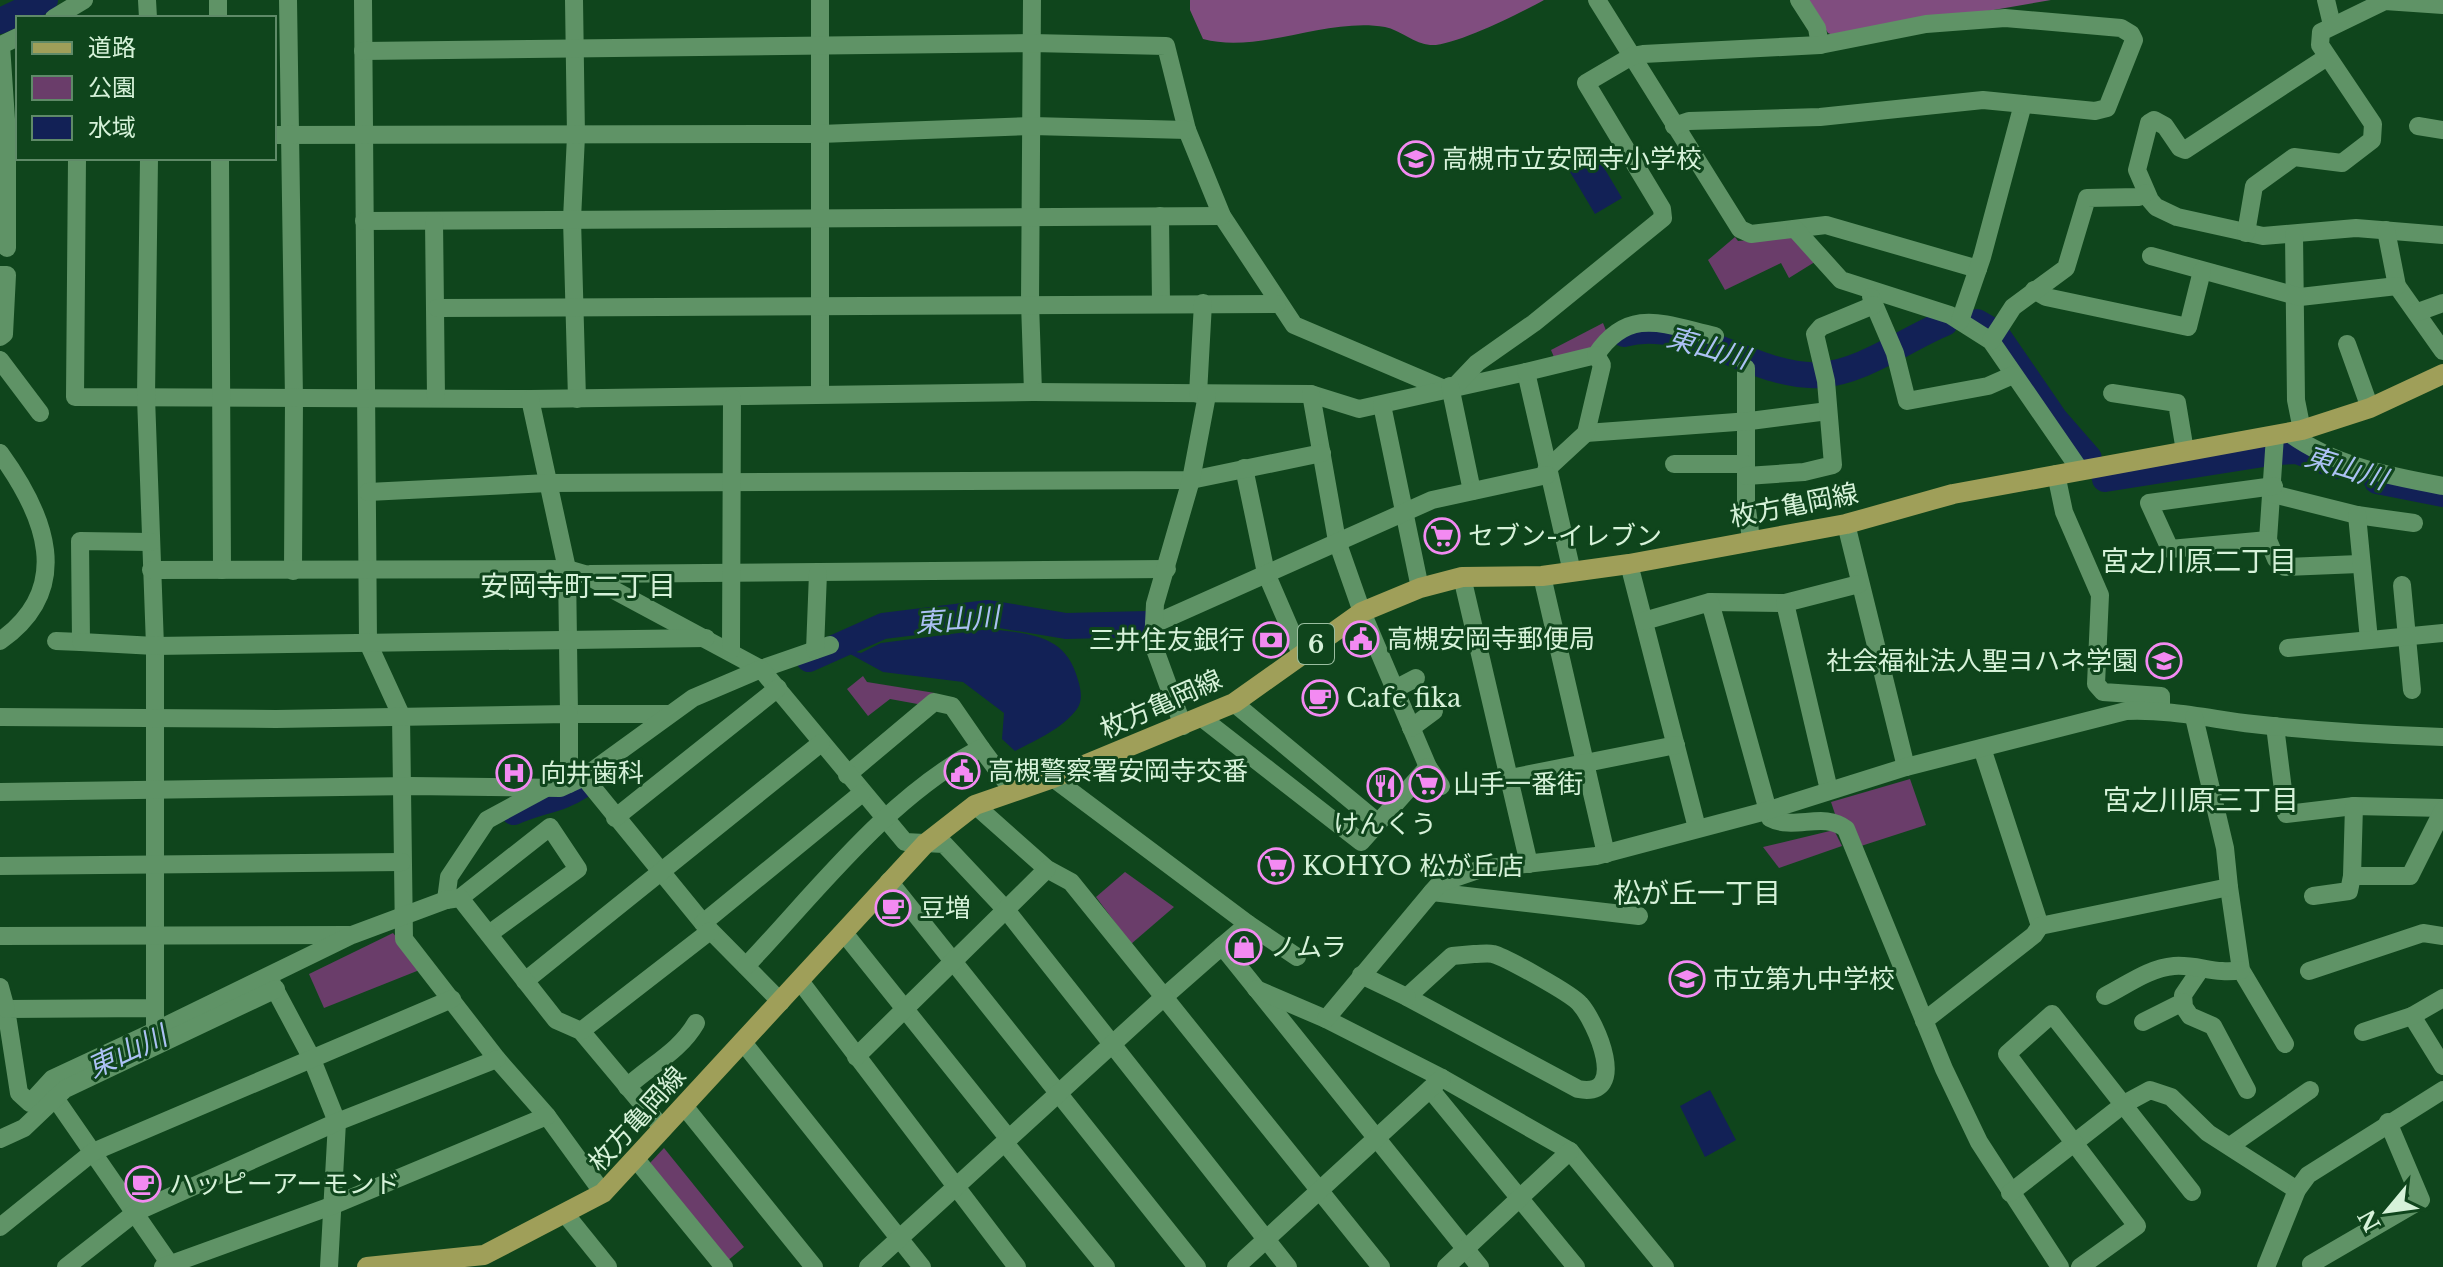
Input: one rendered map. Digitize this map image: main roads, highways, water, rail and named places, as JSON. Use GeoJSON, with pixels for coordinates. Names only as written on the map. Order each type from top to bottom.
{"type":"FeatureCollection","features":[{"type":"Feature","properties":{"kind":"main road","name":"枚方亀岡線"},"geometry":{"type":"LineString","coordinates":[[367,1267],[487,1261],[603,1193],[889,881],[925,844],[975,805],[1053,778],[1234,703],[1362,612],[1420,588],[1462,577],[1542,576],[1629,564],[1751,539],[1846,524],[1953,494],[2056,474],[2185,451],[2284,441],[2370,408],[2443,374]]}},
{"type":"Feature","properties":{"kind":"water"},"geometry":{"type":"Polygon","coordinates":[[[1594,151],[1622,198],[1595,214],[1567,167],[1594,151]]]}},
{"type":"Feature","properties":{"kind":"water"},"geometry":{"type":"Polygon","coordinates":[[[990,629],[1032,635],[1055,645],[1065,653],[1080,687],[1080,702],[1071,716],[1015,751],[1002,739],[1004,713],[963,682],[883,672],[841,649],[861,653],[881,643],[990,629]]]}},
{"type":"Feature","properties":{"kind":"water"},"geometry":{"type":"Polygon","coordinates":[[[1710,1090],[1736,1140],[1705,1157],[1680,1106],[1710,1090]]]}},
{"type":"Feature","properties":{"kind":"waterway"},"geometry":{"type":"LineString","coordinates":[[0,21],[45,0]]}},
{"type":"Feature","properties":{"kind":"waterway","name":"東山川"},"geometry":{"type":"LineString","coordinates":[[1977,322],[1996,333],[2055,419],[2089,458]]}},
{"type":"Feature","properties":{"kind":"waterway","name":"東山川"},"geometry":{"type":"LineString","coordinates":[[1624,334],[1648,331],[1673,333],[1771,368],[1795,374],[1820,375],[1852,368],[1945,323]]}},
{"type":"Feature","properties":{"kind":"waterway","name":"東山川"},"geometry":{"type":"LineString","coordinates":[[2105,479],[2276,452],[2297,451],[2337,466]]}},
{"type":"Feature","properties":{"kind":"waterway","name":"東山川"},"geometry":{"type":"LineString","coordinates":[[2377,481],[2443,494]]}},
{"type":"Feature","properties":{"kind":"waterway","name":"東山川"},"geometry":{"type":"LineString","coordinates":[[809,659],[883,626],[988,613],[1066,626],[1147,624]]}},
{"type":"Feature","properties":{"kind":"waterway","name":"東山川"},"geometry":{"type":"LineString","coordinates":[[514,812],[581,786]]}},
{"type":"Feature","properties":{"kind":"place","name":"高槻市立安岡寺小学校"},"geometry":{"type":"Point","coordinates":[1416,159]}},
{"type":"Feature","properties":{"kind":"place","name":"セブン-イレブン"},"geometry":{"type":"Point","coordinates":[1442,536]}},
{"type":"Feature","properties":{"kind":"place","name":"高槻安岡寺郵便局"},"geometry":{"type":"Point","coordinates":[1361,639]}},
{"type":"Feature","properties":{"kind":"place","name":"三井住友銀行"},"geometry":{"type":"Point","coordinates":[1271,640]}},
{"type":"Feature","properties":{"kind":"place","name":"社会福祉法人聖ヨハネ学園"},"geometry":{"type":"Point","coordinates":[2164,661]}},
{"type":"Feature","properties":{"kind":"place","name":"Cafe fika"},"geometry":{"type":"Point","coordinates":[1320,698]}},
{"type":"Feature","properties":{"kind":"place","name":"高槻警察署安岡寺交番"},"geometry":{"type":"Point","coordinates":[962,771]}},
{"type":"Feature","properties":{"kind":"place","name":"向井歯科"},"geometry":{"type":"Point","coordinates":[514,773]}},
{"type":"Feature","properties":{"kind":"place","name":"山手一番街"},"geometry":{"type":"Point","coordinates":[1427,784]}},
{"type":"Feature","properties":{"kind":"place","name":"けんくう"},"geometry":{"type":"Point","coordinates":[1385,786]}},
{"type":"Feature","properties":{"kind":"place","name":"KOHYO 松が丘店"},"geometry":{"type":"Point","coordinates":[1276,866]}},
{"type":"Feature","properties":{"kind":"place","name":"豆増"},"geometry":{"type":"Point","coordinates":[893,908]}},
{"type":"Feature","properties":{"kind":"place","name":"ノムラ"},"geometry":{"type":"Point","coordinates":[1244,947]}},
{"type":"Feature","properties":{"kind":"place","name":"市立第九中学校"},"geometry":{"type":"Point","coordinates":[1687,979]}},
{"type":"Feature","properties":{"kind":"place","name":"ハッピーアーモンド"},"geometry":{"type":"Point","coordinates":[143,1184]}},
{"type":"Feature","properties":{"kind":"district","name":"宮之川原二丁目"},"geometry":{"type":"Point","coordinates":[2199,561]}},
{"type":"Feature","properties":{"kind":"district","name":"安岡寺町二丁目"},"geometry":{"type":"Point","coordinates":[578,586]}},
{"type":"Feature","properties":{"kind":"district","name":"宮之川原三丁目"},"geometry":{"type":"Point","coordinates":[2201,800]}},
{"type":"Feature","properties":{"kind":"district","name":"松が丘一丁目"},"geometry":{"type":"Point","coordinates":[1697,893]}}]}
